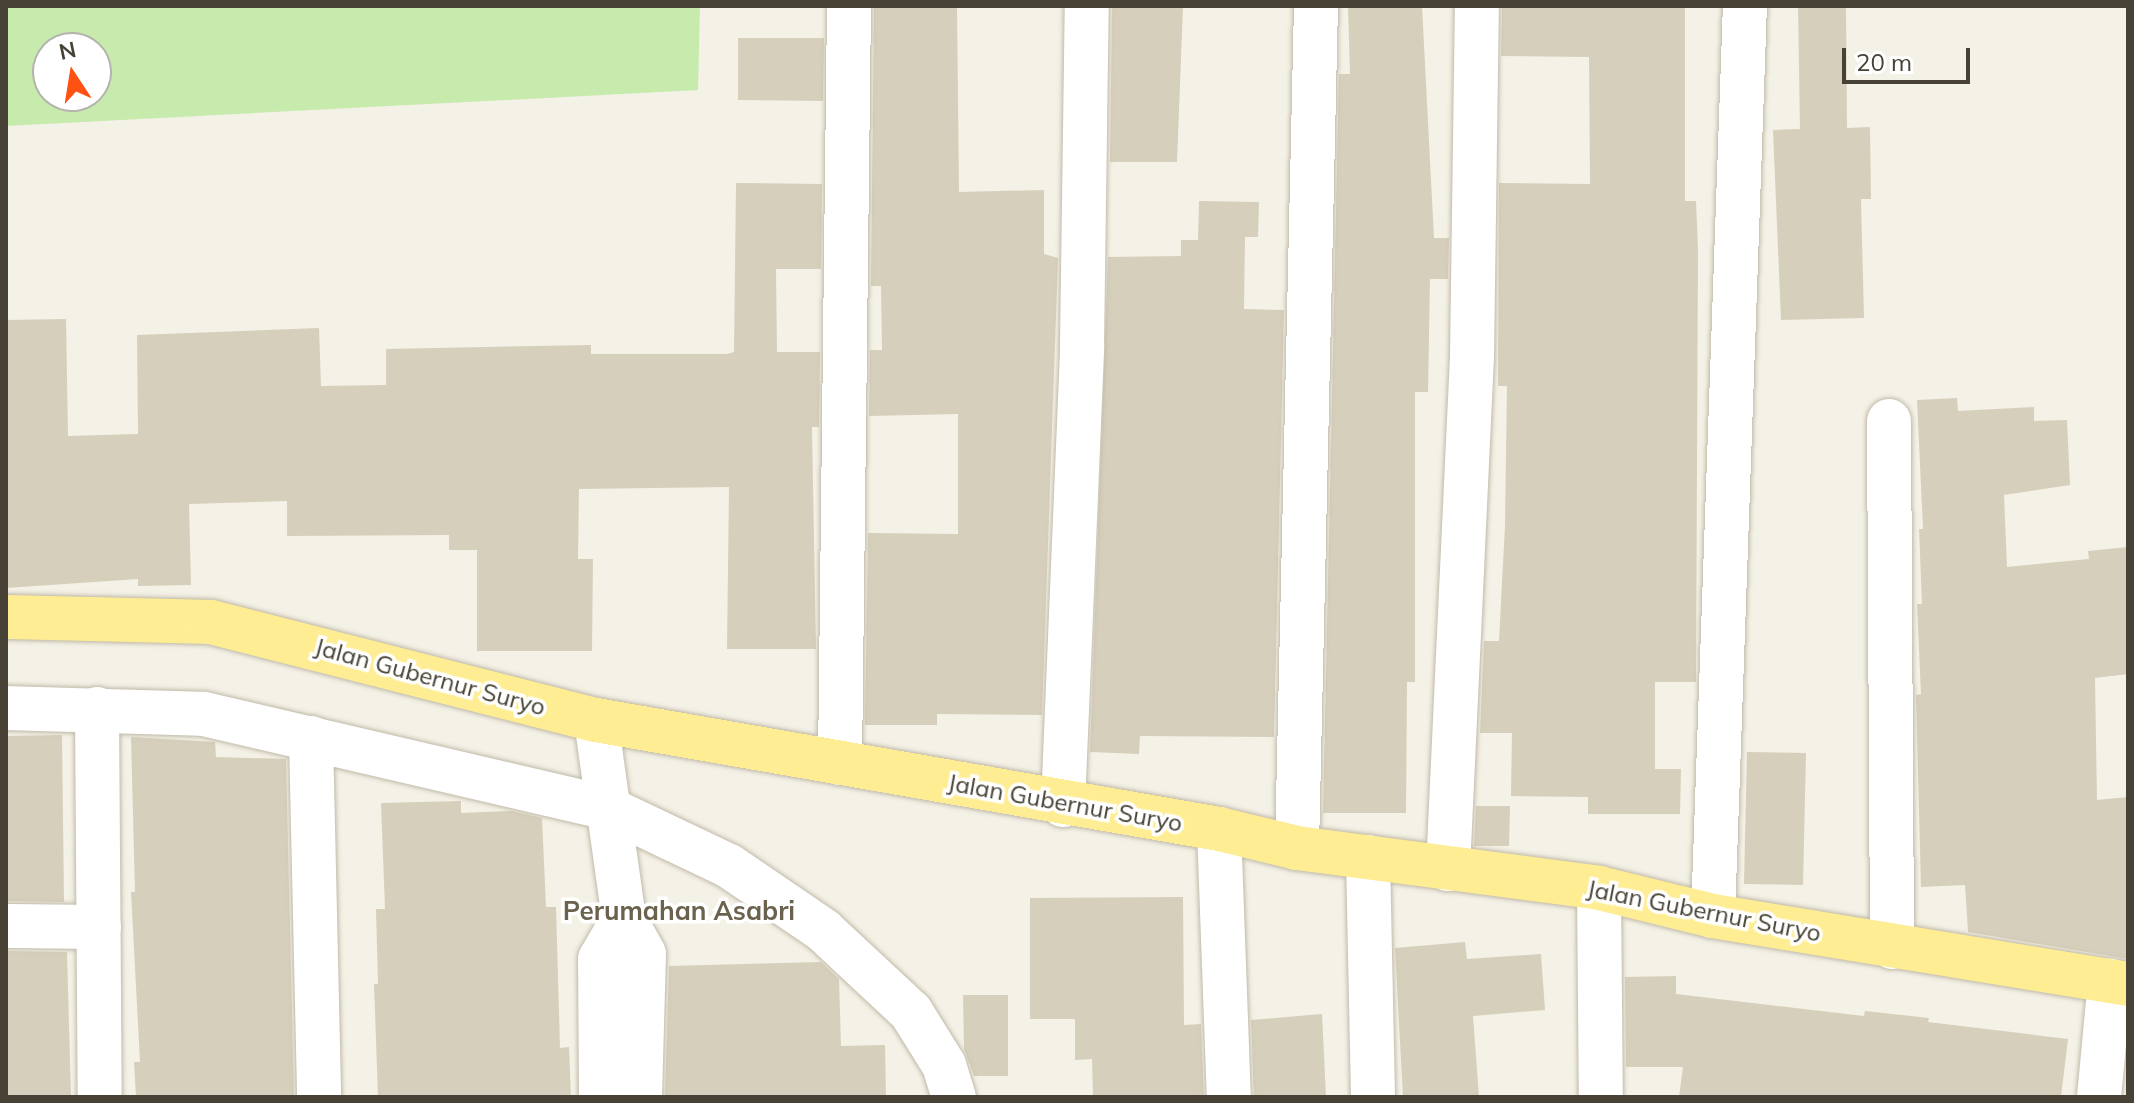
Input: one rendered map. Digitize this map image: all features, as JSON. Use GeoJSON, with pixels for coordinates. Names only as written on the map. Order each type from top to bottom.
{"type":"FeatureCollection","features":[{"type":"Feature","properties":{"kind":"main road","name":"Jalan Gubernur Suryo"},"geometry":{"type":"LineString","coordinates":[[6,617],[211,622],[596,720],[1063,805],[1219,829],[1297,848],[1599,888],[1713,916],[2119,982]]}},
{"type":"Feature","properties":{"kind":"street"},"geometry":{"type":"LineString","coordinates":[[840,763],[849,6]]}},
{"type":"Feature","properties":{"kind":"street"},"geometry":{"type":"LineString","coordinates":[[1063,805],[1082,345],[1087,6]]}},
{"type":"Feature","properties":{"kind":"street"},"geometry":{"type":"LineString","coordinates":[[1297,848],[1316,6]]}},
{"type":"Feature","properties":{"kind":"street"},"geometry":{"type":"LineString","coordinates":[[1448,869],[1472,356],[1477,6]]}},
{"type":"Feature","properties":{"kind":"street"},"geometry":{"type":"LineString","coordinates":[[1713,916],[1745,6]]}},
{"type":"Feature","properties":{"kind":"street"},"geometry":{"type":"LineString","coordinates":[[1889,421],[1892,947]]}},
{"type":"Feature","properties":{"kind":"street"},"geometry":{"type":"LineString","coordinates":[[6,708],[204,714],[605,807],[729,866],[823,930],[911,1012],[944,1065],[954,1097]]}},
{"type":"Feature","properties":{"kind":"street"},"geometry":{"type":"LineString","coordinates":[[97,709],[100,1097]]}},
{"type":"Feature","properties":{"kind":"street"},"geometry":{"type":"LineString","coordinates":[[596,720],[605,807],[624,918],[644,954],[640,1097]]}},
{"type":"Feature","properties":{"kind":"street"},"geometry":{"type":"LineString","coordinates":[[311,738],[319,1097]]}},
{"type":"Feature","properties":{"kind":"street"},"geometry":{"type":"LineString","coordinates":[[1219,829],[1229,1097]]}},
{"type":"Feature","properties":{"kind":"street"},"geometry":{"type":"LineString","coordinates":[[1368,857],[1373,1097]]}},
{"type":"Feature","properties":{"kind":"street"},"geometry":{"type":"LineString","coordinates":[[1599,888],[1601,1097]]}},
{"type":"Feature","properties":{"kind":"street"},"geometry":{"type":"LineString","coordinates":[[601,1097],[600,959],[624,918]]}},
{"type":"Feature","properties":{"kind":"street"},"geometry":{"type":"LineString","coordinates":[[6,926],[99,927]]}},
{"type":"Feature","properties":{"kind":"street"},"geometry":{"type":"LineString","coordinates":[[2099,1097],[2119,982]]}},
{"type":"Feature","properties":{"kind":"green space"},"geometry":{"type":"Polygon","coordinates":[[[6,6],[700,6],[698,90],[6,126],[6,6]]]}},
{"type":"Feature","properties":{"kind":"building"},"geometry":{"type":"Polygon","coordinates":[[[874,6],[957,6],[959,192],[1044,190],[1044,254],[1058,258],[1042,715],[937,714],[937,725],[865,725],[868,533],[958,534],[958,414],[869,416],[870,350],[882,350],[881,286],[871,286],[874,6]]]}},
{"type":"Feature","properties":{"kind":"building"},"geometry":{"type":"Polygon","coordinates":[[[1112,6],[1183,6],[1177,162],[1110,162],[1112,6]]]}},
{"type":"Feature","properties":{"kind":"building"},"geometry":{"type":"Polygon","coordinates":[[[1348,6],[1422,6],[1434,238],[1449,238],[1448,279],[1430,279],[1428,392],[1415,392],[1415,682],[1407,682],[1406,813],[1323,813],[1339,74],[1350,74],[1348,6]]]}},
{"type":"Feature","properties":{"kind":"building"},"geometry":{"type":"Polygon","coordinates":[[[1502,6],[1685,6],[1685,201],[1696,201],[1698,249],[1696,682],[1655,682],[1655,769],[1681,769],[1680,814],[1588,814],[1588,797],[1511,796],[1512,733],[1480,733],[1484,641],[1499,641],[1505,525],[1507,386],[1498,386],[1499,183],[1590,184],[1589,57],[1501,56],[1502,6]]]}},
{"type":"Feature","properties":{"kind":"building"},"geometry":{"type":"Polygon","coordinates":[[[1798,6],[1846,6],[1847,128],[1870,127],[1871,199],[1861,199],[1864,318],[1781,320],[1773,130],[1800,129],[1798,6]]]}},
{"type":"Feature","properties":{"kind":"building"},"geometry":{"type":"Polygon","coordinates":[[[738,38],[824,38],[823,101],[738,100],[738,38]]]}},
{"type":"Feature","properties":{"kind":"building"},"geometry":{"type":"Polygon","coordinates":[[[736,183],[822,184],[821,269],[776,269],[777,352],[820,352],[819,427],[812,427],[816,649],[727,649],[729,487],[579,489],[578,559],[593,559],[592,651],[477,651],[477,550],[449,550],[449,535],[287,536],[287,501],[189,504],[191,585],[138,586],[138,579],[6,588],[6,320],[66,319],[68,436],[138,434],[137,335],[319,328],[321,386],[386,385],[386,349],[591,345],[591,354],[727,354],[734,352],[736,183]]]}},
{"type":"Feature","properties":{"kind":"building"},"geometry":{"type":"Polygon","coordinates":[[[1199,201],[1259,202],[1258,237],[1245,237],[1244,309],[1284,310],[1274,737],[1140,736],[1139,754],[1090,752],[1108,257],[1181,256],[1181,240],[1198,240],[1199,201]]]}},
{"type":"Feature","properties":{"kind":"building"},"geometry":{"type":"Polygon","coordinates":[[[1957,398],[1958,411],[2034,407],[2034,421],[2067,420],[2070,485],[2004,495],[2007,567],[2089,559],[2088,551],[2128,547],[2128,674],[2095,678],[2097,800],[2128,797],[2128,959],[1968,932],[1965,885],[1921,887],[1916,695],[1921,694],[1917,604],[1922,604],[1919,529],[1923,529],[1917,400],[1957,398]]]}},
{"type":"Feature","properties":{"kind":"building"},"geometry":{"type":"Polygon","coordinates":[[[62,735],[64,902],[6,901],[6,736],[62,735]]]}},
{"type":"Feature","properties":{"kind":"building"},"geometry":{"type":"Polygon","coordinates":[[[131,737],[215,742],[216,757],[286,759],[294,1097],[136,1097],[134,1062],[140,1062],[131,892],[135,892],[131,737]]]}},
{"type":"Feature","properties":{"kind":"building"},"geometry":{"type":"Polygon","coordinates":[[[1747,752],[1806,753],[1803,885],[1744,884],[1747,752]]]}},
{"type":"Feature","properties":{"kind":"building"},"geometry":{"type":"Polygon","coordinates":[[[461,801],[461,813],[512,811],[542,818],[546,907],[556,907],[560,1048],[569,1047],[571,1097],[378,1097],[374,984],[378,984],[376,909],[385,909],[381,803],[461,801]]]}},
{"type":"Feature","properties":{"kind":"building"},"geometry":{"type":"Polygon","coordinates":[[[1476,806],[1510,806],[1509,846],[1474,846],[1476,806]]]}},
{"type":"Feature","properties":{"kind":"building"},"geometry":{"type":"Polygon","coordinates":[[[1183,897],[1184,1025],[1201,1024],[1204,1097],[1093,1097],[1092,1059],[1075,1060],[1075,1019],[1030,1019],[1030,898],[1183,897]]]}},
{"type":"Feature","properties":{"kind":"building"},"geometry":{"type":"Polygon","coordinates":[[[1465,942],[1467,959],[1541,954],[1545,1010],[1473,1016],[1479,1097],[1403,1097],[1395,948],[1465,942]]]}},
{"type":"Feature","properties":{"kind":"building"},"geometry":{"type":"Polygon","coordinates":[[[6,951],[67,952],[71,1097],[6,1097],[6,951]]]}},
{"type":"Feature","properties":{"kind":"building"},"geometry":{"type":"Polygon","coordinates":[[[821,962],[839,979],[841,1046],[885,1045],[886,1097],[665,1097],[669,966],[821,962]]]}},
{"type":"Feature","properties":{"kind":"building"},"geometry":{"type":"Polygon","coordinates":[[[1676,976],[1676,994],[1864,1016],[1865,1011],[1929,1018],[1928,1022],[2068,1039],[2061,1097],[1679,1097],[1683,1067],[1626,1067],[1625,977],[1676,976]]]}},
{"type":"Feature","properties":{"kind":"building"},"geometry":{"type":"Polygon","coordinates":[[[963,995],[1008,995],[1008,1076],[974,1076],[964,1049],[963,995]]]}},
{"type":"Feature","properties":{"kind":"building"},"geometry":{"type":"Polygon","coordinates":[[[1322,1014],[1326,1097],[1254,1097],[1251,1020],[1322,1014]]]}},
{"type":"Feature","properties":{"kind":"district","name":"Perumahan Asabri"},"geometry":{"type":"Point","coordinates":[679,911]}}]}
